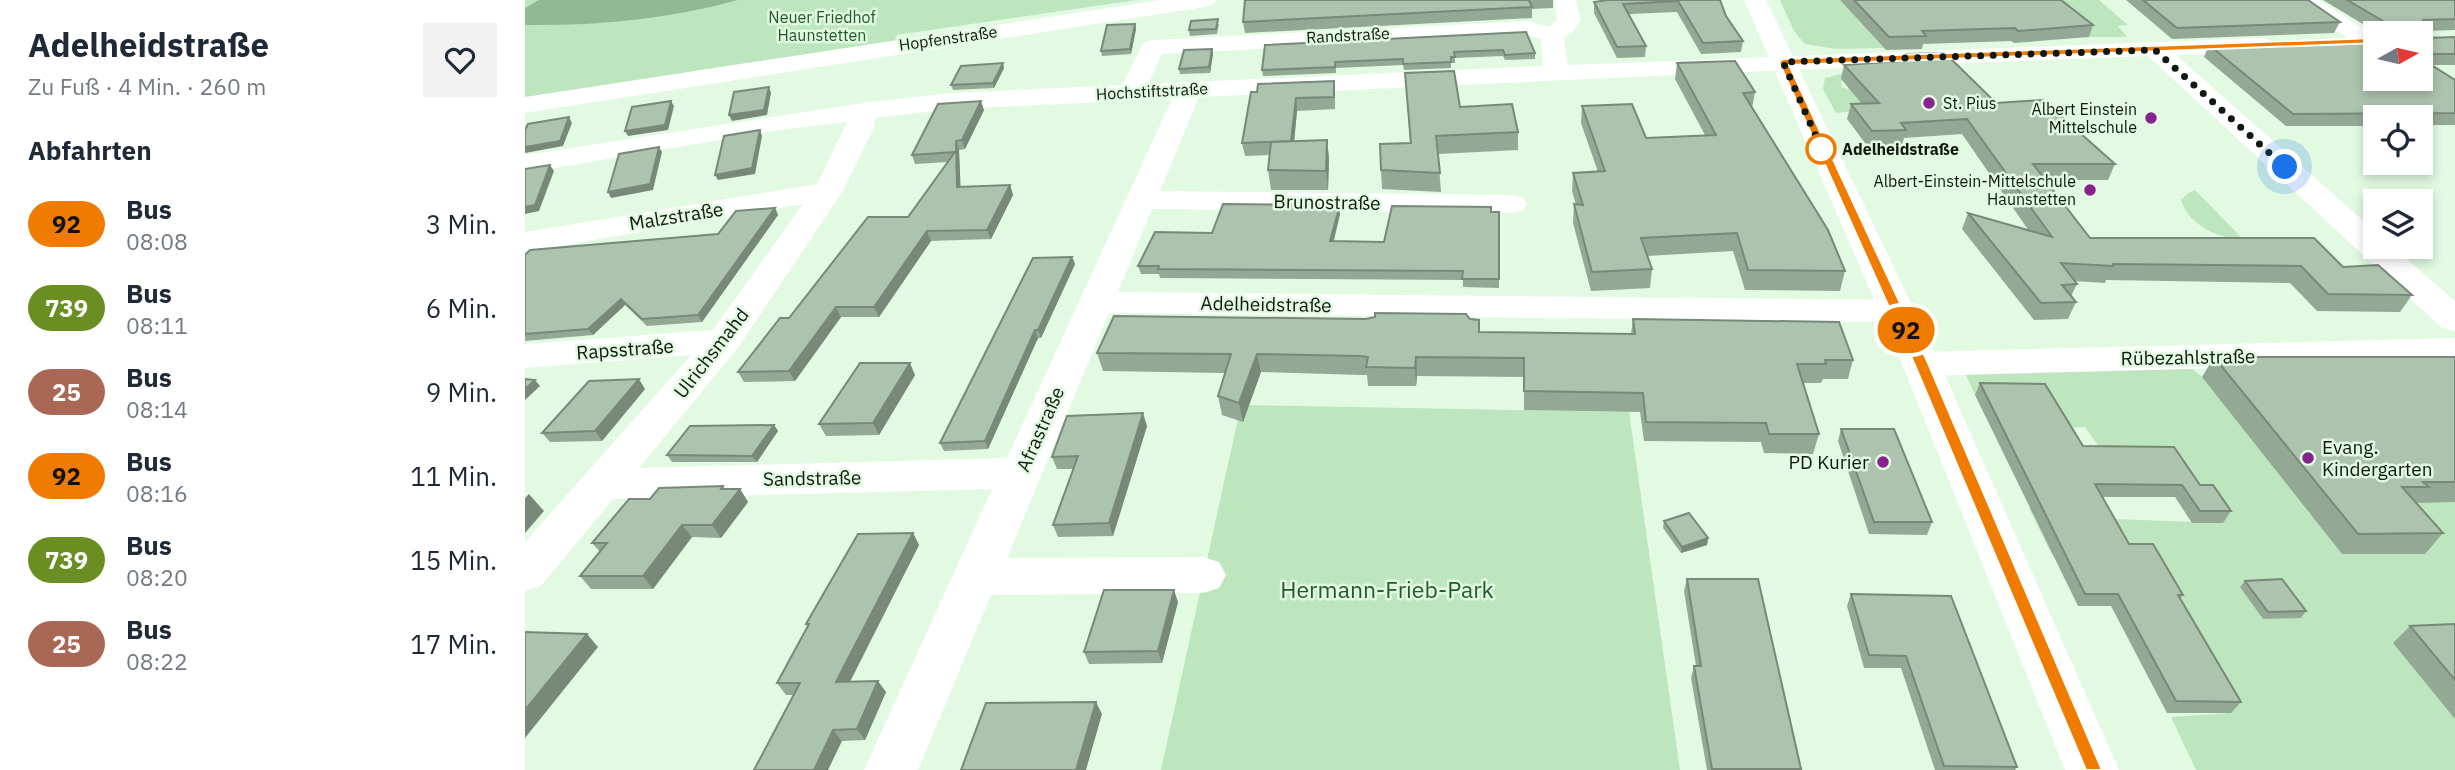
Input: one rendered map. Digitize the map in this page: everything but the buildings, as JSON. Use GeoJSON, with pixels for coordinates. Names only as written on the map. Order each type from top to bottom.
{"type":"FeatureCollection","features":[{"type":"Feature","properties":{"kind":"street","name":"Hopfenstraße"},"geometry":{"type":"LineString","coordinates":[[525,105],[1205,0]]}},
{"type":"Feature","properties":{"kind":"street"},"geometry":{"type":"LineString","coordinates":[[1755,0],[1921,363],[2092,770]]}},
{"type":"Feature","properties":{"kind":"street"},"geometry":{"type":"LineString","coordinates":[[2302,0],[2363,37]]}},
{"type":"Feature","properties":{"kind":"street"},"geometry":{"type":"LineString","coordinates":[[1557,73],[1552,35],[1565,27],[1573,3]]}},
{"type":"Feature","properties":{"kind":"street","name":"Randstraße"},"geometry":{"type":"LineString","coordinates":[[1132,92],[1153,47],[1527,27],[1552,35]]}},
{"type":"Feature","properties":{"kind":"street"},"geometry":{"type":"LineString","coordinates":[[2325,42],[2363,41]]}},
{"type":"Feature","properties":{"kind":"street","name":"Hochstiftstraße"},"geometry":{"type":"LineString","coordinates":[[525,164],[780,122],[952,101],[1132,92],[1187,108],[1327,89],[1557,73],[1647,75],[1692,61],[2026,64],[2155,50],[2284,44]]}},
{"type":"Feature","properties":{"kind":"street"},"geometry":{"type":"LineString","coordinates":[[2155,50],[2455,320]]}},
{"type":"Feature","properties":{"kind":"street"},"geometry":{"type":"LineString","coordinates":[[2205,95],[2241,95]]}},
{"type":"Feature","properties":{"kind":"street","name":"Afrastraße"},"geometry":{"type":"LineString","coordinates":[[891,770],[1141,200],[1187,108]]}},
{"type":"Feature","properties":{"kind":"street","name":"Ulrichsmahd"},"geometry":{"type":"LineString","coordinates":[[525,573],[724,341],[828,191],[860,128],[863,111]]}},
{"type":"Feature","properties":{"kind":"street","name":"Malzstraße"},"geometry":{"type":"LineString","coordinates":[[525,242],[828,191]]}},
{"type":"Feature","properties":{"kind":"street","name":"Brunostraße"},"geometry":{"type":"LineString","coordinates":[[1141,200],[1225,195],[1469,199],[1512,204]]}},
{"type":"Feature","properties":{"kind":"street","name":"Adelheidstraße"},"geometry":{"type":"LineString","coordinates":[[1096,302],[1898,311]]}},
{"type":"Feature","properties":{"kind":"street","name":"Rapsstraße"},"geometry":{"type":"LineString","coordinates":[[525,356],[724,341]]}},
{"type":"Feature","properties":{"kind":"street","name":"Rübezahlstraße"},"geometry":{"type":"LineString","coordinates":[[1921,363],[2455,350]]}},
{"type":"Feature","properties":{"kind":"street","name":"Sandstraße"},"geometry":{"type":"LineString","coordinates":[[603,484],[1021,473]]}},
{"type":"Feature","properties":{"kind":"street"},"geometry":{"type":"LineString","coordinates":[[975,577],[1203,575]]}},
{"type":"Feature","properties":{"kind":"green space","name":"Neuer Friedhof Haunstetten"},"geometry":{"type":"Polygon","coordinates":[[[525,0],[1137,0],[896,35],[895,43],[726,66],[525,99],[525,0]]]}},
{"type":"Feature","properties":{"kind":"green space"},"geometry":{"type":"Polygon","coordinates":[[[1780,0],[1840,0],[1884,48],[1836,49],[1805,44],[1794,31],[1780,0]]]}},
{"type":"Feature","properties":{"kind":"green space"},"geometry":{"type":"Polygon","coordinates":[[[1940,0],[2099,0],[2128,25],[2118,26],[2127,37],[2089,37],[2053,10],[1940,0]]]}},
{"type":"Feature","properties":{"kind":"green space"},"geometry":{"type":"Polygon","coordinates":[[[1853,71],[1841,79],[1842,87],[1866,88],[1883,108],[1836,113],[1823,89],[1825,78],[1853,71]]]}},
{"type":"Feature","properties":{"kind":"green space"},"geometry":{"type":"Polygon","coordinates":[[[2195,190],[2246,242],[2207,230],[2191,217],[2181,200],[2195,190]]]}},
{"type":"Feature","properties":{"kind":"green space"},"geometry":{"type":"Polygon","coordinates":[[[2190,367],[2202,377],[2407,502],[2455,502],[2455,770],[2196,770],[2171,717],[2230,713],[2146,556],[2052,555],[2029,508],[2095,508],[2113,519],[2222,523],[2107,458],[2085,427],[2059,428],[1975,395],[1964,370],[2190,367]]]}},
{"type":"Feature","properties":{"kind":"green space","name":"Hermann-Frieb-Park"},"geometry":{"type":"Polygon","coordinates":[[[1241,405],[1629,412],[1680,770],[1161,770],[1241,405]]]}},
{"type":"Feature","properties":{"kind":"shaded area"},"geometry":{"type":"Polygon","coordinates":[[[539,0],[738,0],[633,20],[525,25],[525,8],[539,0]]]}},
{"type":"Feature","properties":{"kind":"bus line","name":"92"},"geometry":{"type":"LineString","coordinates":[[2092,770],[1921,363],[1783,62],[2363,40]]}},
{"type":"Feature","properties":{"kind":"place","name":"St. Pius"},"geometry":{"type":"Point","coordinates":[1929,103]}},
{"type":"Feature","properties":{"kind":"place","name":"Albert Einstein Mittelschule"},"geometry":{"type":"Point","coordinates":[2151,118]}},
{"type":"Feature","properties":{"kind":"place","name":"Adelheidstraße"},"geometry":{"type":"Point","coordinates":[1821,149]}},
{"type":"Feature","properties":{"kind":"place","name":"Albert-Einstein-Mittelschule Haunstetten"},"geometry":{"type":"Point","coordinates":[2090,190]}},
{"type":"Feature","properties":{"kind":"place","name":"Evang. Kindergarten"},"geometry":{"type":"Point","coordinates":[2308,458]}},
{"type":"Feature","properties":{"kind":"place","name":"PD Kurier"},"geometry":{"type":"Point","coordinates":[1883,462]}},
{"type":"Feature","properties":{"kind":"route"},"geometry":{"type":"LineString","coordinates":[[1821,149],[1826,159],[1783,62],[2155,50],[2285,167]]}}]}
